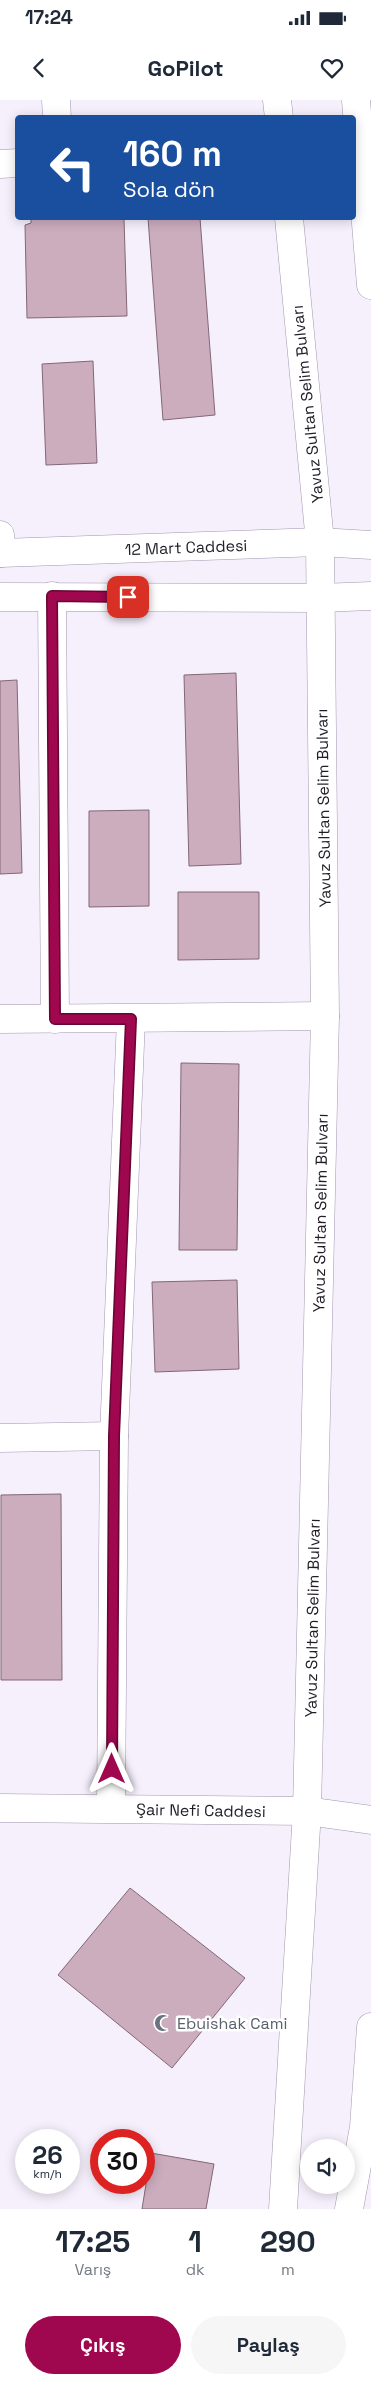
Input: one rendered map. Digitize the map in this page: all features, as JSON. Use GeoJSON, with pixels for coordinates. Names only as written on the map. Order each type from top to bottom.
{"type":"FeatureCollection","features":[{"type":"Feature","properties":{"kind":"street"},"geometry":{"type":"LineString","coordinates":[[56,100],[57,115]]}},
{"type":"Feature","properties":{"kind":"street"},"geometry":{"type":"LineString","coordinates":[[277,100],[279,115]]}},
{"type":"Feature","properties":{"kind":"street"},"geometry":{"type":"LineString","coordinates":[[356,100],[365,147],[371,285]]}},
{"type":"Feature","properties":{"kind":"street"},"geometry":{"type":"LineString","coordinates":[[0,164],[15,163]]}},
{"type":"Feature","properties":{"kind":"street","name":"Yavuz Sultan Selim Bulvarı"},"geometry":{"type":"LineString","coordinates":[[283,2209],[307,1811],[325,1016],[320,542],[288,220]]}},
{"type":"Feature","properties":{"kind":"street","name":"12 Mart Caddesi"},"geometry":{"type":"LineString","coordinates":[[0,547],[320,542],[371,545]]}},
{"type":"Feature","properties":{"kind":"street"},"geometry":{"type":"LineString","coordinates":[[52,596],[55,1019]]}},
{"type":"Feature","properties":{"kind":"street"},"geometry":{"type":"LineString","coordinates":[[0,597],[320,598],[371,596]]}},
{"type":"Feature","properties":{"kind":"street"},"geometry":{"type":"LineString","coordinates":[[0,1019],[325,1016]]}},
{"type":"Feature","properties":{"kind":"street"},"geometry":{"type":"LineString","coordinates":[[111,1808],[114,1436],[131,1019]]}},
{"type":"Feature","properties":{"kind":"street"},"geometry":{"type":"LineString","coordinates":[[0,1438],[114,1436]]}},
{"type":"Feature","properties":{"kind":"street","name":"Şair Nefi Caddesi"},"geometry":{"type":"LineString","coordinates":[[0,1808],[307,1811],[371,1820]]}},
{"type":"Feature","properties":{"kind":"street"},"geometry":{"type":"LineString","coordinates":[[349,2209],[368,2127],[371,2027]]}},
{"type":"Feature","properties":{"kind":"building"},"geometry":{"type":"Polygon","coordinates":[[[31,220],[124,220],[127,316],[27,318],[25,225],[31,223],[31,220]]]}},
{"type":"Feature","properties":{"kind":"building"},"geometry":{"type":"Polygon","coordinates":[[[148,220],[200,220],[215,415],[163,420],[148,220]]]}},
{"type":"Feature","properties":{"kind":"building"},"geometry":{"type":"Polygon","coordinates":[[[93,361],[97,463],[46,465],[42,364],[93,361]]]}},
{"type":"Feature","properties":{"kind":"building"},"geometry":{"type":"Polygon","coordinates":[[[236,673],[241,864],[189,866],[184,675],[236,673]]]}},
{"type":"Feature","properties":{"kind":"building"},"geometry":{"type":"Polygon","coordinates":[[[17,680],[22,873],[0,874],[0,681],[17,680]]]}},
{"type":"Feature","properties":{"kind":"building"},"geometry":{"type":"Polygon","coordinates":[[[149,810],[149,906],[89,907],[89,811],[149,810]]]}},
{"type":"Feature","properties":{"kind":"building"},"geometry":{"type":"Polygon","coordinates":[[[178,892],[259,892],[259,959],[178,960],[178,892]]]}},
{"type":"Feature","properties":{"kind":"building"},"geometry":{"type":"Polygon","coordinates":[[[181,1063],[239,1064],[237,1250],[179,1250],[181,1063]]]}},
{"type":"Feature","properties":{"kind":"building"},"geometry":{"type":"Polygon","coordinates":[[[237,1280],[239,1369],[155,1372],[152,1282],[237,1280]]]}},
{"type":"Feature","properties":{"kind":"building"},"geometry":{"type":"Polygon","coordinates":[[[61,1494],[62,1680],[1,1680],[1,1495],[61,1494]]]}},
{"type":"Feature","properties":{"kind":"building","name":"Ebuishak Cami"},"geometry":{"type":"Polygon","coordinates":[[[130,1888],[245,1978],[172,2068],[58,1975],[130,1888]]]}},
{"type":"Feature","properties":{"kind":"building"},"geometry":{"type":"Polygon","coordinates":[[[155,2154],[214,2164],[206,2209],[142,2209],[144,2194],[155,2194],[155,2154]]]}},
{"type":"Feature","properties":{"kind":"place","name":"Ebuishak Cami"},"geometry":{"type":"Point","coordinates":[163,2023]}},
{"type":"Feature","properties":{"kind":"route"},"geometry":{"type":"LineString","coordinates":[[112,1769],[114,1436],[131,1019],[55,1019],[52,596],[128,597]]}}]}
